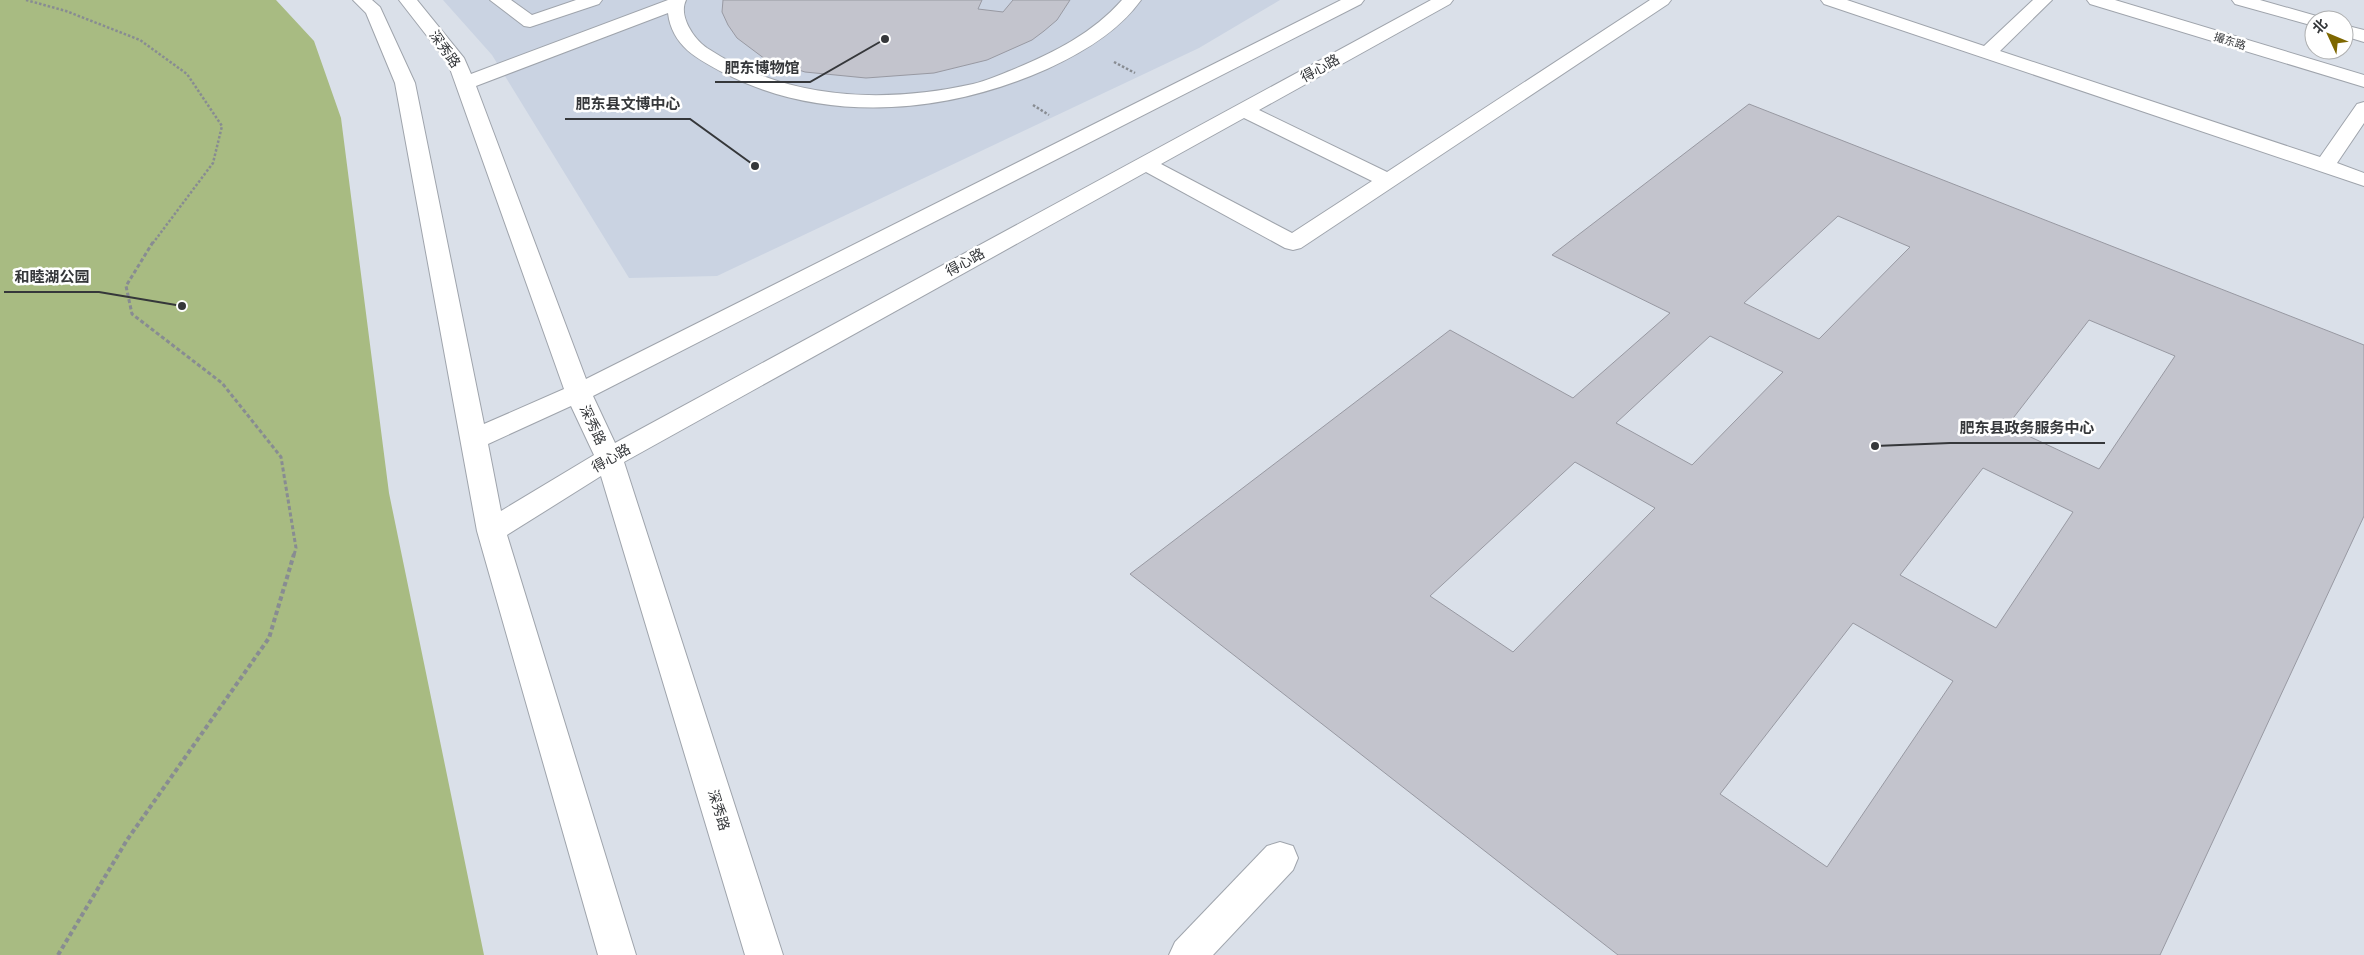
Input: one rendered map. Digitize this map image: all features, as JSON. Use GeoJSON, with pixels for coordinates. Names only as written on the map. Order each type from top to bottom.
{"type":"FeatureCollection","features":[{"type":"Feature","properties":{"kind":"street"},"geometry":{"type":"LineString","coordinates":[[362,0],[374,11],[405,83],[491,531],[617,955]]}},
{"type":"Feature","properties":{"kind":"street","name":"深秀路"},"geometry":{"type":"LineString","coordinates":[[408,0],[457,62],[578,393],[609,458],[764,955]]}},
{"type":"Feature","properties":{"kind":"street"},"geometry":{"type":"LineString","coordinates":[[500,0],[530,22],[593,0]]}},
{"type":"Feature","properties":{"kind":"street"},"geometry":{"type":"LineString","coordinates":[[465,83],[676,2],[680,30],[689,43],[702,53],[759,84],[827,99],[862,101],[906,100],[975,90],[1056,60],[1080,46],[1122,14],[1132,0]]}},
{"type":"Feature","properties":{"kind":"street"},"geometry":{"type":"LineString","coordinates":[[473,440],[578,393],[1355,0]]}},
{"type":"Feature","properties":{"kind":"street","name":"得心路"},"geometry":{"type":"LineString","coordinates":[[491,531],[609,458],[1444,0]]}},
{"type":"Feature","properties":{"kind":"street"},"geometry":{"type":"LineString","coordinates":[[1144,163],[1294,243],[1662,0]]}},
{"type":"Feature","properties":{"kind":"street"},"geometry":{"type":"LineString","coordinates":[[1830,0],[2364,180]]}},
{"type":"Feature","properties":{"kind":"street"},"geometry":{"type":"LineString","coordinates":[[1987,53],[2043,0]]}},
{"type":"Feature","properties":{"kind":"street","name":"撮东路"},"geometry":{"type":"LineString","coordinates":[[2096,0],[2364,81]]}},
{"type":"Feature","properties":{"kind":"street"},"geometry":{"type":"LineString","coordinates":[[2241,0],[2304,18]]}},
{"type":"Feature","properties":{"kind":"street"},"geometry":{"type":"LineString","coordinates":[[2325,166],[2364,108]]}},
{"type":"Feature","properties":{"kind":"street"},"geometry":{"type":"LineString","coordinates":[[1244,110],[1389,181]]}},
{"type":"Feature","properties":{"kind":"street"},"geometry":{"type":"LineString","coordinates":[[1188,955],[1280,858]]}},
{"type":"Feature","properties":{"kind":"path"},"geometry":{"type":"LineString","coordinates":[[26,0],[140,40],[187,74],[222,126],[213,163],[159,233],[126,286],[132,314],[222,382],[280,457],[296,548],[269,638],[127,840],[58,955]]}},
{"type":"Feature","properties":{"kind":"path"},"geometry":{"type":"LineString","coordinates":[[1080,46],[1174,92]]}},
{"type":"Feature","properties":{"kind":"path"},"geometry":{"type":"LineString","coordinates":[[999,82],[1082,138]]}},
{"type":"Feature","properties":{"kind":"shaded area"},"geometry":{"type":"Polygon","coordinates":[[[443,0],[1280,0],[1199,48],[717,276],[629,278],[492,55],[443,0]]]}},
{"type":"Feature","properties":{"kind":"green space"},"geometry":{"type":"Polygon","coordinates":[[[0,0],[276,0],[314,41],[341,118],[389,493],[484,955],[0,955],[0,0]]]}},
{"type":"Feature","properties":{"kind":"building"},"geometry":{"type":"Polygon","coordinates":[[[723,0],[982,0],[978,9],[1003,12],[1013,0],[1070,0],[1057,20],[1032,40],[987,60],[934,73],[866,78],[805,72],[765,59],[737,38],[722,12],[723,0]]]}},
{"type":"Feature","properties":{"kind":"building"},"geometry":{"type":"Polygon","coordinates":[[[1749,104],[2364,345],[2364,516],[2160,955],[1618,955],[1130,574],[1450,330],[1573,398],[1670,313],[1552,255],[1749,104]],[[1838,216],[1744,303],[1819,339],[1910,247],[1838,216]],[[2089,320],[2007,426],[2099,469],[2175,356],[2089,320]],[[1710,336],[1616,423],[1692,465],[1783,372],[1710,336]],[[1575,462],[1430,596],[1513,652],[1655,508],[1575,462]],[[1983,468],[1900,575],[1996,628],[2073,512],[1983,468]],[[1853,623],[1720,794],[1827,867],[1953,681],[1853,623]]]}},
{"type":"Feature","properties":{"kind":"place","name":"肥东博物馆"},"geometry":{"type":"Point","coordinates":[885,39]}},
{"type":"Feature","properties":{"kind":"place","name":"肥东县文博中心"},"geometry":{"type":"Point","coordinates":[755,166]}},
{"type":"Feature","properties":{"kind":"place","name":"和睦湖公园"},"geometry":{"type":"Point","coordinates":[182,306]}},
{"type":"Feature","properties":{"kind":"place","name":"肥东县政务服务中心"},"geometry":{"type":"Point","coordinates":[1875,446]}}]}
